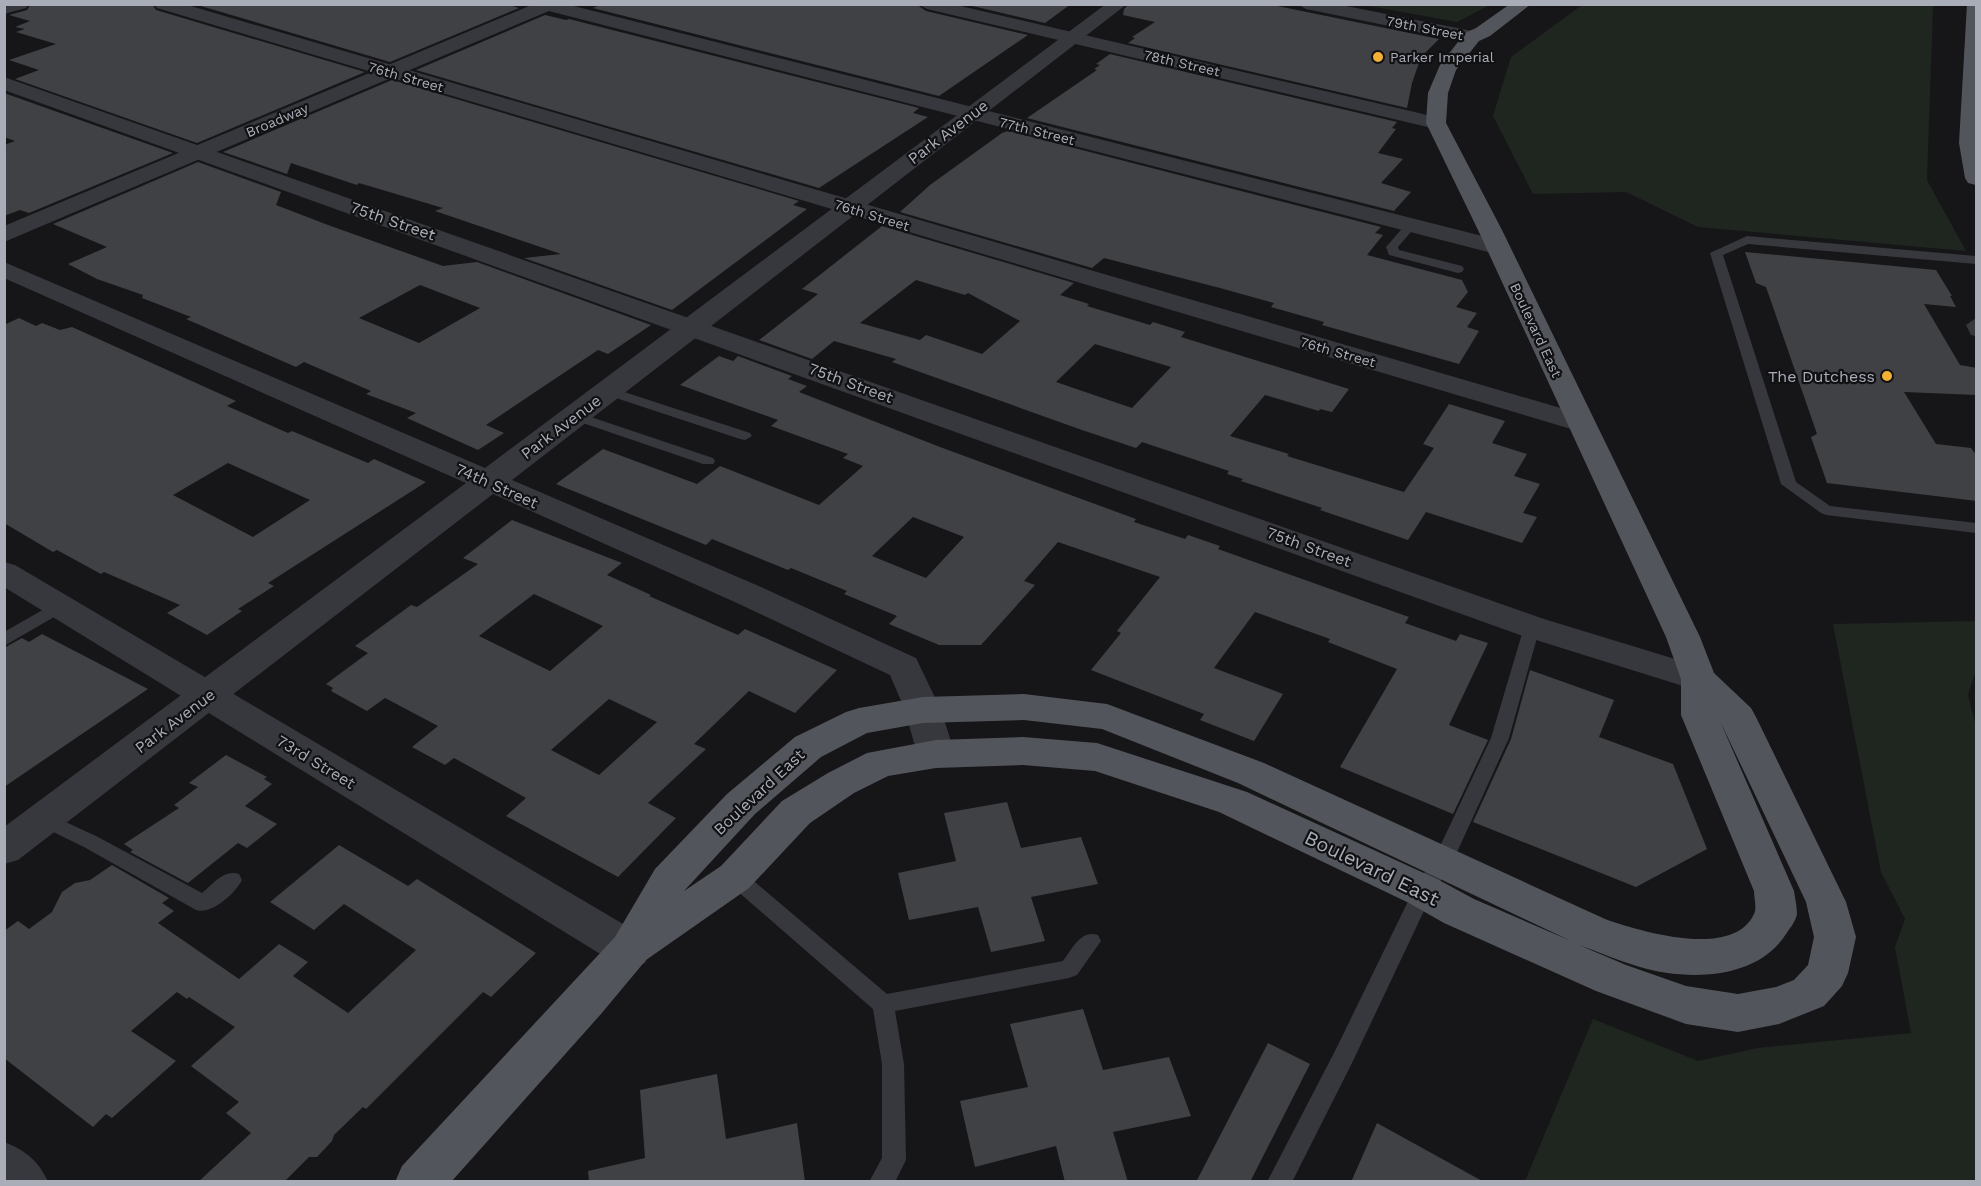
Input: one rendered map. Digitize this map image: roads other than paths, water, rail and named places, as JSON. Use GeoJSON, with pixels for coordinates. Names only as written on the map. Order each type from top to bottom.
{"type":"FeatureCollection","features":[{"type":"Feature","properties":{"kind":"main road"},"geometry":{"type":"LineString","coordinates":[[1436,123],[1438,93],[1447,69],[1473,37],[1514,7]]}},
{"type":"Feature","properties":{"kind":"main road"},"geometry":{"type":"LineString","coordinates":[[1976,12],[1974,118],[1970,143],[1976,174]]}},
{"type":"Feature","properties":{"kind":"main road","name":"Boulevard East"},"geometry":{"type":"LineString","coordinates":[[630,950],[735,877],[796,812],[841,783],[880,763],[936,754],[1023,751],[1097,757],[1233,802],[1641,950],[1680,957],[1714,957],[1742,950],[1763,935],[1776,915],[1774,891],[1699,715],[1699,679],[1683,637],[1436,123]]}},
{"type":"Feature","properties":{"kind":"main road","name":"Boulevard East"},"geometry":{"type":"LineString","coordinates":[[419,1182],[553,1039],[630,950],[669,880],[741,804],[808,747],[859,722],[923,710],[1024,707],[1107,717],[1251,773],[1433,876],[1459,911],[1611,978],[1686,1005],[1738,1012],[1779,1005],[1809,993],[1827,973],[1835,938],[1827,902],[1738,717],[1699,679]]}},
{"type":"Feature","properties":{"kind":"street"},"geometry":{"type":"LineString","coordinates":[[4,9],[20,4]]}},
{"type":"Feature","properties":{"kind":"street","name":"76th Street"},"geometry":{"type":"LineString","coordinates":[[163,4],[1581,423]]}},
{"type":"Feature","properties":{"kind":"street","name":"78th Street"},"geometry":{"type":"LineString","coordinates":[[927,4],[1436,123]]}},
{"type":"Feature","properties":{"kind":"street","name":"Park Avenue"},"geometry":{"type":"LineString","coordinates":[[4,849],[1118,4]]}},
{"type":"Feature","properties":{"kind":"street","name":"79th Street"},"geometry":{"type":"LineString","coordinates":[[1306,4],[1473,37]]}},
{"type":"Feature","properties":{"kind":"street","name":"Broadway"},"geometry":{"type":"LineString","coordinates":[[4,235],[547,5]]}},
{"type":"Feature","properties":{"kind":"street","name":"77th Street"},"geometry":{"type":"LineString","coordinates":[[547,5],[1410,226],[1467,240],[1493,238]]}},
{"type":"Feature","properties":{"kind":"street","name":"75th Street"},"geometry":{"type":"LineString","coordinates":[[4,83],[1532,627],[1699,679]]}},
{"type":"Feature","properties":{"kind":"street","name":"74th Street"},"geometry":{"type":"LineString","coordinates":[[4,269],[749,595],[904,667],[923,710],[936,754]]}},
{"type":"Feature","properties":{"kind":"street","name":"73rd Street"},"geometry":{"type":"LineString","coordinates":[[4,572],[207,697],[630,950]]}},
{"type":"Feature","properties":{"kind":"street"},"geometry":{"type":"LineString","coordinates":[[4,1164],[24,1182]]}},
{"type":"Feature","properties":{"kind":"lane"},"geometry":{"type":"LineString","coordinates":[[1410,226],[1392,247],[1393,252],[1458,269]]}},
{"type":"Feature","properties":{"kind":"lane"},"geometry":{"type":"LineString","coordinates":[[1977,260],[1747,240],[1716,253],[1789,484],[1826,510],[1977,528]]}},
{"type":"Feature","properties":{"kind":"lane"},"geometry":{"type":"LineString","coordinates":[[1977,322],[1973,325],[1977,332]]}},
{"type":"Feature","properties":{"kind":"lane"},"geometry":{"type":"LineString","coordinates":[[609,392],[745,436]]}},
{"type":"Feature","properties":{"kind":"lane"},"geometry":{"type":"LineString","coordinates":[[576,416],[708,461]]}},
{"type":"Feature","properties":{"kind":"lane"},"geometry":{"type":"LineString","coordinates":[[4,640],[60,606]]}},
{"type":"Feature","properties":{"kind":"lane"},"geometry":{"type":"LineString","coordinates":[[1279,1182],[1344,1056],[1500,738],[1532,627]]}},
{"type":"Feature","properties":{"kind":"lane"},"geometry":{"type":"LineString","coordinates":[[44,819],[203,903],[232,880]]}},
{"type":"Feature","properties":{"kind":"lane"},"geometry":{"type":"LineString","coordinates":[[735,877],[883,1004],[893,1065],[894,1160],[881,1182]]}},
{"type":"Feature","properties":{"kind":"lane"},"geometry":{"type":"LineString","coordinates":[[883,1004],[1069,969],[1090,941]]}},
{"type":"Feature","properties":{"kind":"place","name":"Parker Imperial"},"geometry":{"type":"Point","coordinates":[1378,57]}},
{"type":"Feature","properties":{"kind":"place","name":"The Dutchess"},"geometry":{"type":"Point","coordinates":[1887,376]}}]}
